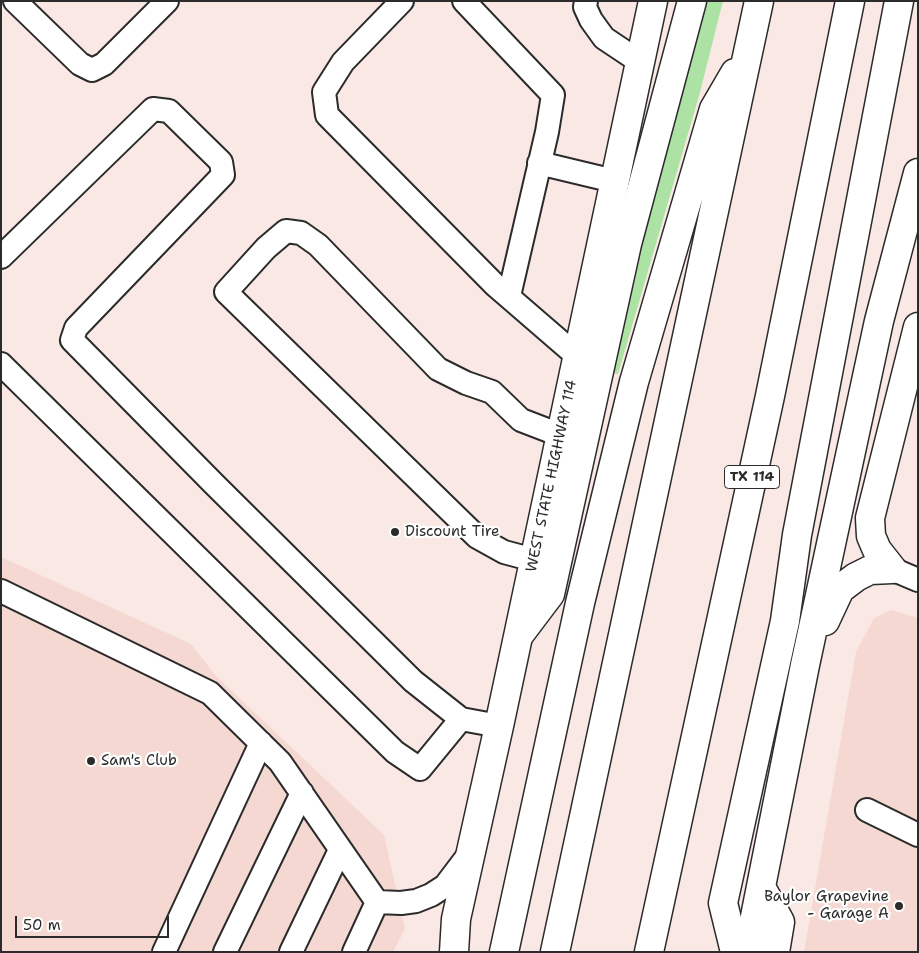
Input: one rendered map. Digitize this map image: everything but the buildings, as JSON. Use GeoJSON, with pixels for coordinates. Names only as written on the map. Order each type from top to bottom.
{"type":"FeatureCollection","features":[{"type":"Feature","properties":{"kind":"main road","name":"WEST STATE HIGHWAY 114"},"geometry":{"type":"LineString","coordinates":[[454,952],[456,919],[519,635],[653,1]]}},
{"type":"Feature","properties":{"kind":"main road"},"geometry":{"type":"LineString","coordinates":[[519,635],[550,594],[627,244],[692,1]]}},
{"type":"Feature","properties":{"kind":"main road"},"geometry":{"type":"LineString","coordinates":[[556,952],[747,52],[760,1]]}},
{"type":"Feature","properties":{"kind":"main road","name":"TX 114"},"geometry":{"type":"LineString","coordinates":[[649,952],[770,396],[850,1]]}},
{"type":"Feature","properties":{"kind":"main road"},"geometry":{"type":"LineString","coordinates":[[735,952],[723,903],[785,621],[797,535],[899,1]]}},
{"type":"Feature","properties":{"kind":"main road"},"geometry":{"type":"LineString","coordinates":[[504,952],[580,603],[634,382],[714,109],[747,52]]}},
{"type":"Feature","properties":{"kind":"main road"},"geometry":{"type":"LineString","coordinates":[[748,952],[762,889],[804,665],[879,321],[916,188]]}},
{"type":"Feature","properties":{"kind":"main road"},"geometry":{"type":"LineString","coordinates":[[892,569],[877,550],[872,536],[870,518],[918,327]]}},
{"type":"Feature","properties":{"kind":"main road"},"geometry":{"type":"LineString","coordinates":[[804,665],[840,590],[856,577],[870,570],[892,569]]}},
{"type":"Feature","properties":{"kind":"main road"},"geometry":{"type":"LineString","coordinates":[[762,889],[780,922],[775,952]]}},
{"type":"Feature","properties":{"kind":"street"},"geometry":{"type":"LineString","coordinates":[[15,1],[80,64],[92,70],[104,64],[167,1]]}},
{"type":"Feature","properties":{"kind":"street"},"geometry":{"type":"LineString","coordinates":[[402,1],[343,62],[324,92],[327,115],[543,329],[577,356]]}},
{"type":"Feature","properties":{"kind":"street"},"geometry":{"type":"LineString","coordinates":[[464,1],[553,95],[509,296]]}},
{"type":"Feature","properties":{"kind":"street"},"geometry":{"type":"LineString","coordinates":[[586,1],[585,7],[591,20],[604,38],[640,62]]}},
{"type":"Feature","properties":{"kind":"street"},"geometry":{"type":"LineString","coordinates":[[1,257],[152,109],[169,111],[221,162],[223,175],[76,328],[72,340],[413,681],[461,719],[499,726]]}},
{"type":"Feature","properties":{"kind":"street"},"geometry":{"type":"LineString","coordinates":[[539,163],[614,181]]}},
{"type":"Feature","properties":{"kind":"street"},"geometry":{"type":"LineString","coordinates":[[534,560],[504,552],[477,537],[226,292],[266,248],[286,231],[301,233],[318,245],[438,369],[466,383],[492,392],[521,420],[560,435]]}},
{"type":"Feature","properties":{"kind":"street"},"geometry":{"type":"LineString","coordinates":[[1,364],[395,752],[420,770],[461,719]]}},
{"type":"Feature","properties":{"kind":"street"},"geometry":{"type":"LineString","coordinates":[[892,569],[918,580]]}},
{"type":"Feature","properties":{"kind":"street"},"geometry":{"type":"LineString","coordinates":[[1,591],[210,694],[280,762],[377,902]]}},
{"type":"Feature","properties":{"kind":"street"},"geometry":{"type":"LineString","coordinates":[[164,952],[261,744]]}},
{"type":"Feature","properties":{"kind":"street"},"geometry":{"type":"LineString","coordinates":[[225,952],[302,793]]}},
{"type":"Feature","properties":{"kind":"street"},"geometry":{"type":"LineString","coordinates":[[867,810],[918,835]]}},
{"type":"Feature","properties":{"kind":"street"},"geometry":{"type":"LineString","coordinates":[[291,952],[340,850]]}},
{"type":"Feature","properties":{"kind":"street"},"geometry":{"type":"LineString","coordinates":[[377,902],[409,902],[431,895],[445,886],[472,851]]}},
{"type":"Feature","properties":{"kind":"street"},"geometry":{"type":"LineString","coordinates":[[354,952],[377,902]]}},
{"type":"Feature","properties":{"kind":"shaded area"},"geometry":{"type":"Polygon","coordinates":[[[1,557],[191,644],[216,676],[384,835],[405,929],[393,952],[1,952],[1,557]]]}},
{"type":"Feature","properties":{"kind":"shaded area"},"geometry":{"type":"Polygon","coordinates":[[[891,610],[918,618],[918,952],[804,952],[856,652],[874,618],[891,610]]]}},
{"type":"Feature","properties":{"kind":"green space"},"geometry":{"type":"Polygon","coordinates":[[[703,1],[723,1],[699,96],[618,374],[606,371],[703,1]]]}},
{"type":"Feature","properties":{"kind":"place","name":"Discount Tire"},"geometry":{"type":"Point","coordinates":[395,532]}},
{"type":"Feature","properties":{"kind":"place","name":"Sam's Club"},"geometry":{"type":"Point","coordinates":[91,761]}},
{"type":"Feature","properties":{"kind":"place","name":"Baylor Grapevine - Garage A"},"geometry":{"type":"Point","coordinates":[899,906]}}]}
